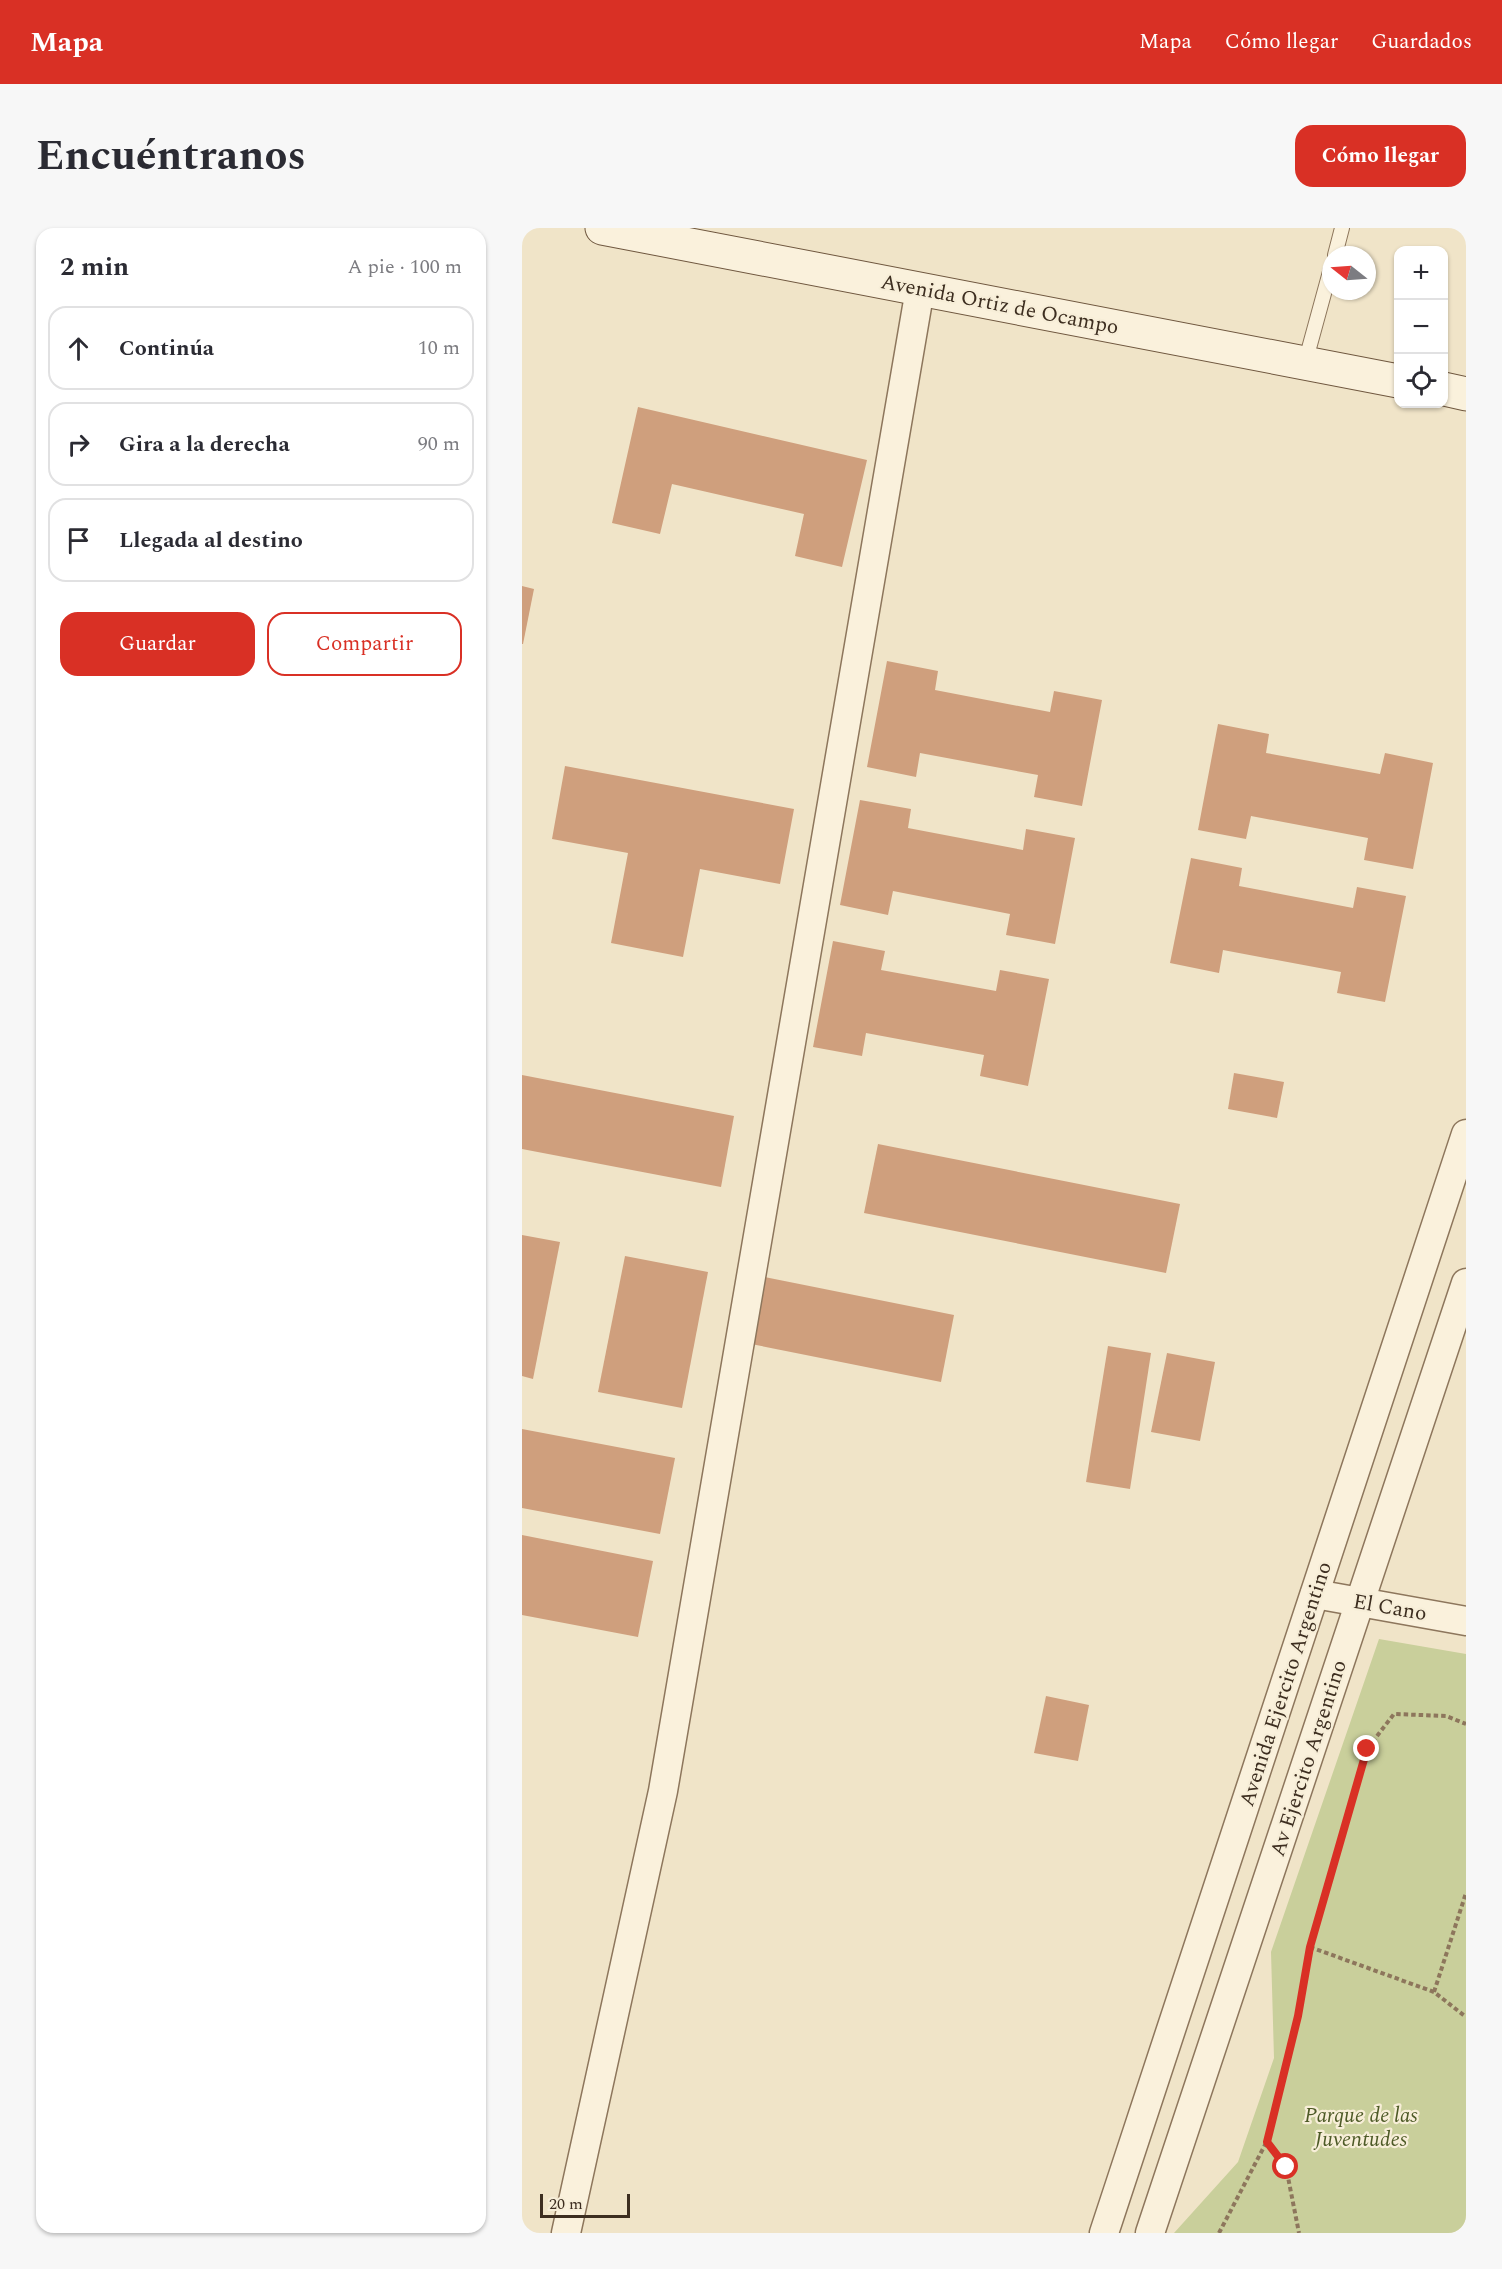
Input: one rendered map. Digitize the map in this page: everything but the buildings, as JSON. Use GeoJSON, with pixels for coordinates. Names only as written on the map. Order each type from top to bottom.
{"type":"FeatureCollection","features":[{"type":"Feature","properties":{"kind":"main road","name":"Avenida Ortiz de Ocampo"},"geometry":{"type":"LineString","coordinates":[[602,228],[1394,380]]}},
{"type":"Feature","properties":{"kind":"main road"},"geometry":{"type":"LineString","coordinates":[[1448,390],[1466,394]]}},
{"type":"Feature","properties":{"kind":"street"},"geometry":{"type":"LineString","coordinates":[[566,2233],[663,1791],[920,289]]}},
{"type":"Feature","properties":{"kind":"street","name":"Avenida Ejercito Argentino"},"geometry":{"type":"LineString","coordinates":[[1104,2233],[1466,1134]]}},
{"type":"Feature","properties":{"kind":"street","name":"Av Ejercito Argentino"},"geometry":{"type":"LineString","coordinates":[[1150,2233],[1466,1283]]}},
{"type":"Feature","properties":{"kind":"street","name":"El Cano"},"geometry":{"type":"LineString","coordinates":[[1315,1594],[1466,1621]]}},
{"type":"Feature","properties":{"kind":"lane"},"geometry":{"type":"LineString","coordinates":[[1337,246],[1342,228]]}},
{"type":"Feature","properties":{"kind":"lane"},"geometry":{"type":"LineString","coordinates":[[1305,363],[1322,300]]}},
{"type":"Feature","properties":{"kind":"path"},"geometry":{"type":"LineString","coordinates":[[1219,2233],[1267,2142],[1298,2016],[1310,1947],[1367,1749],[1394,1714],[1446,1716],[1466,1724]]}},
{"type":"Feature","properties":{"kind":"path"},"geometry":{"type":"LineString","coordinates":[[1434,1992],[1466,1893]]}},
{"type":"Feature","properties":{"kind":"path"},"geometry":{"type":"LineString","coordinates":[[1310,1947],[1434,1992],[1466,2017]]}},
{"type":"Feature","properties":{"kind":"path"},"geometry":{"type":"LineString","coordinates":[[1267,2142],[1286,2167],[1299,2233]]}},
{"type":"Feature","properties":{"kind":"green space","name":"Parque de las Juventudes"},"geometry":{"type":"Polygon","coordinates":[[[1379,1639],[1466,1654],[1466,2233],[1174,2233],[1238,2162],[1274,2058],[1271,1952],[1379,1639]]]}},
{"type":"Feature","properties":{"kind":"route"},"geometry":{"type":"LineString","coordinates":[[1286,2167],[1267,2142],[1298,2016],[1310,1947],[1367,1749]]}}]}
